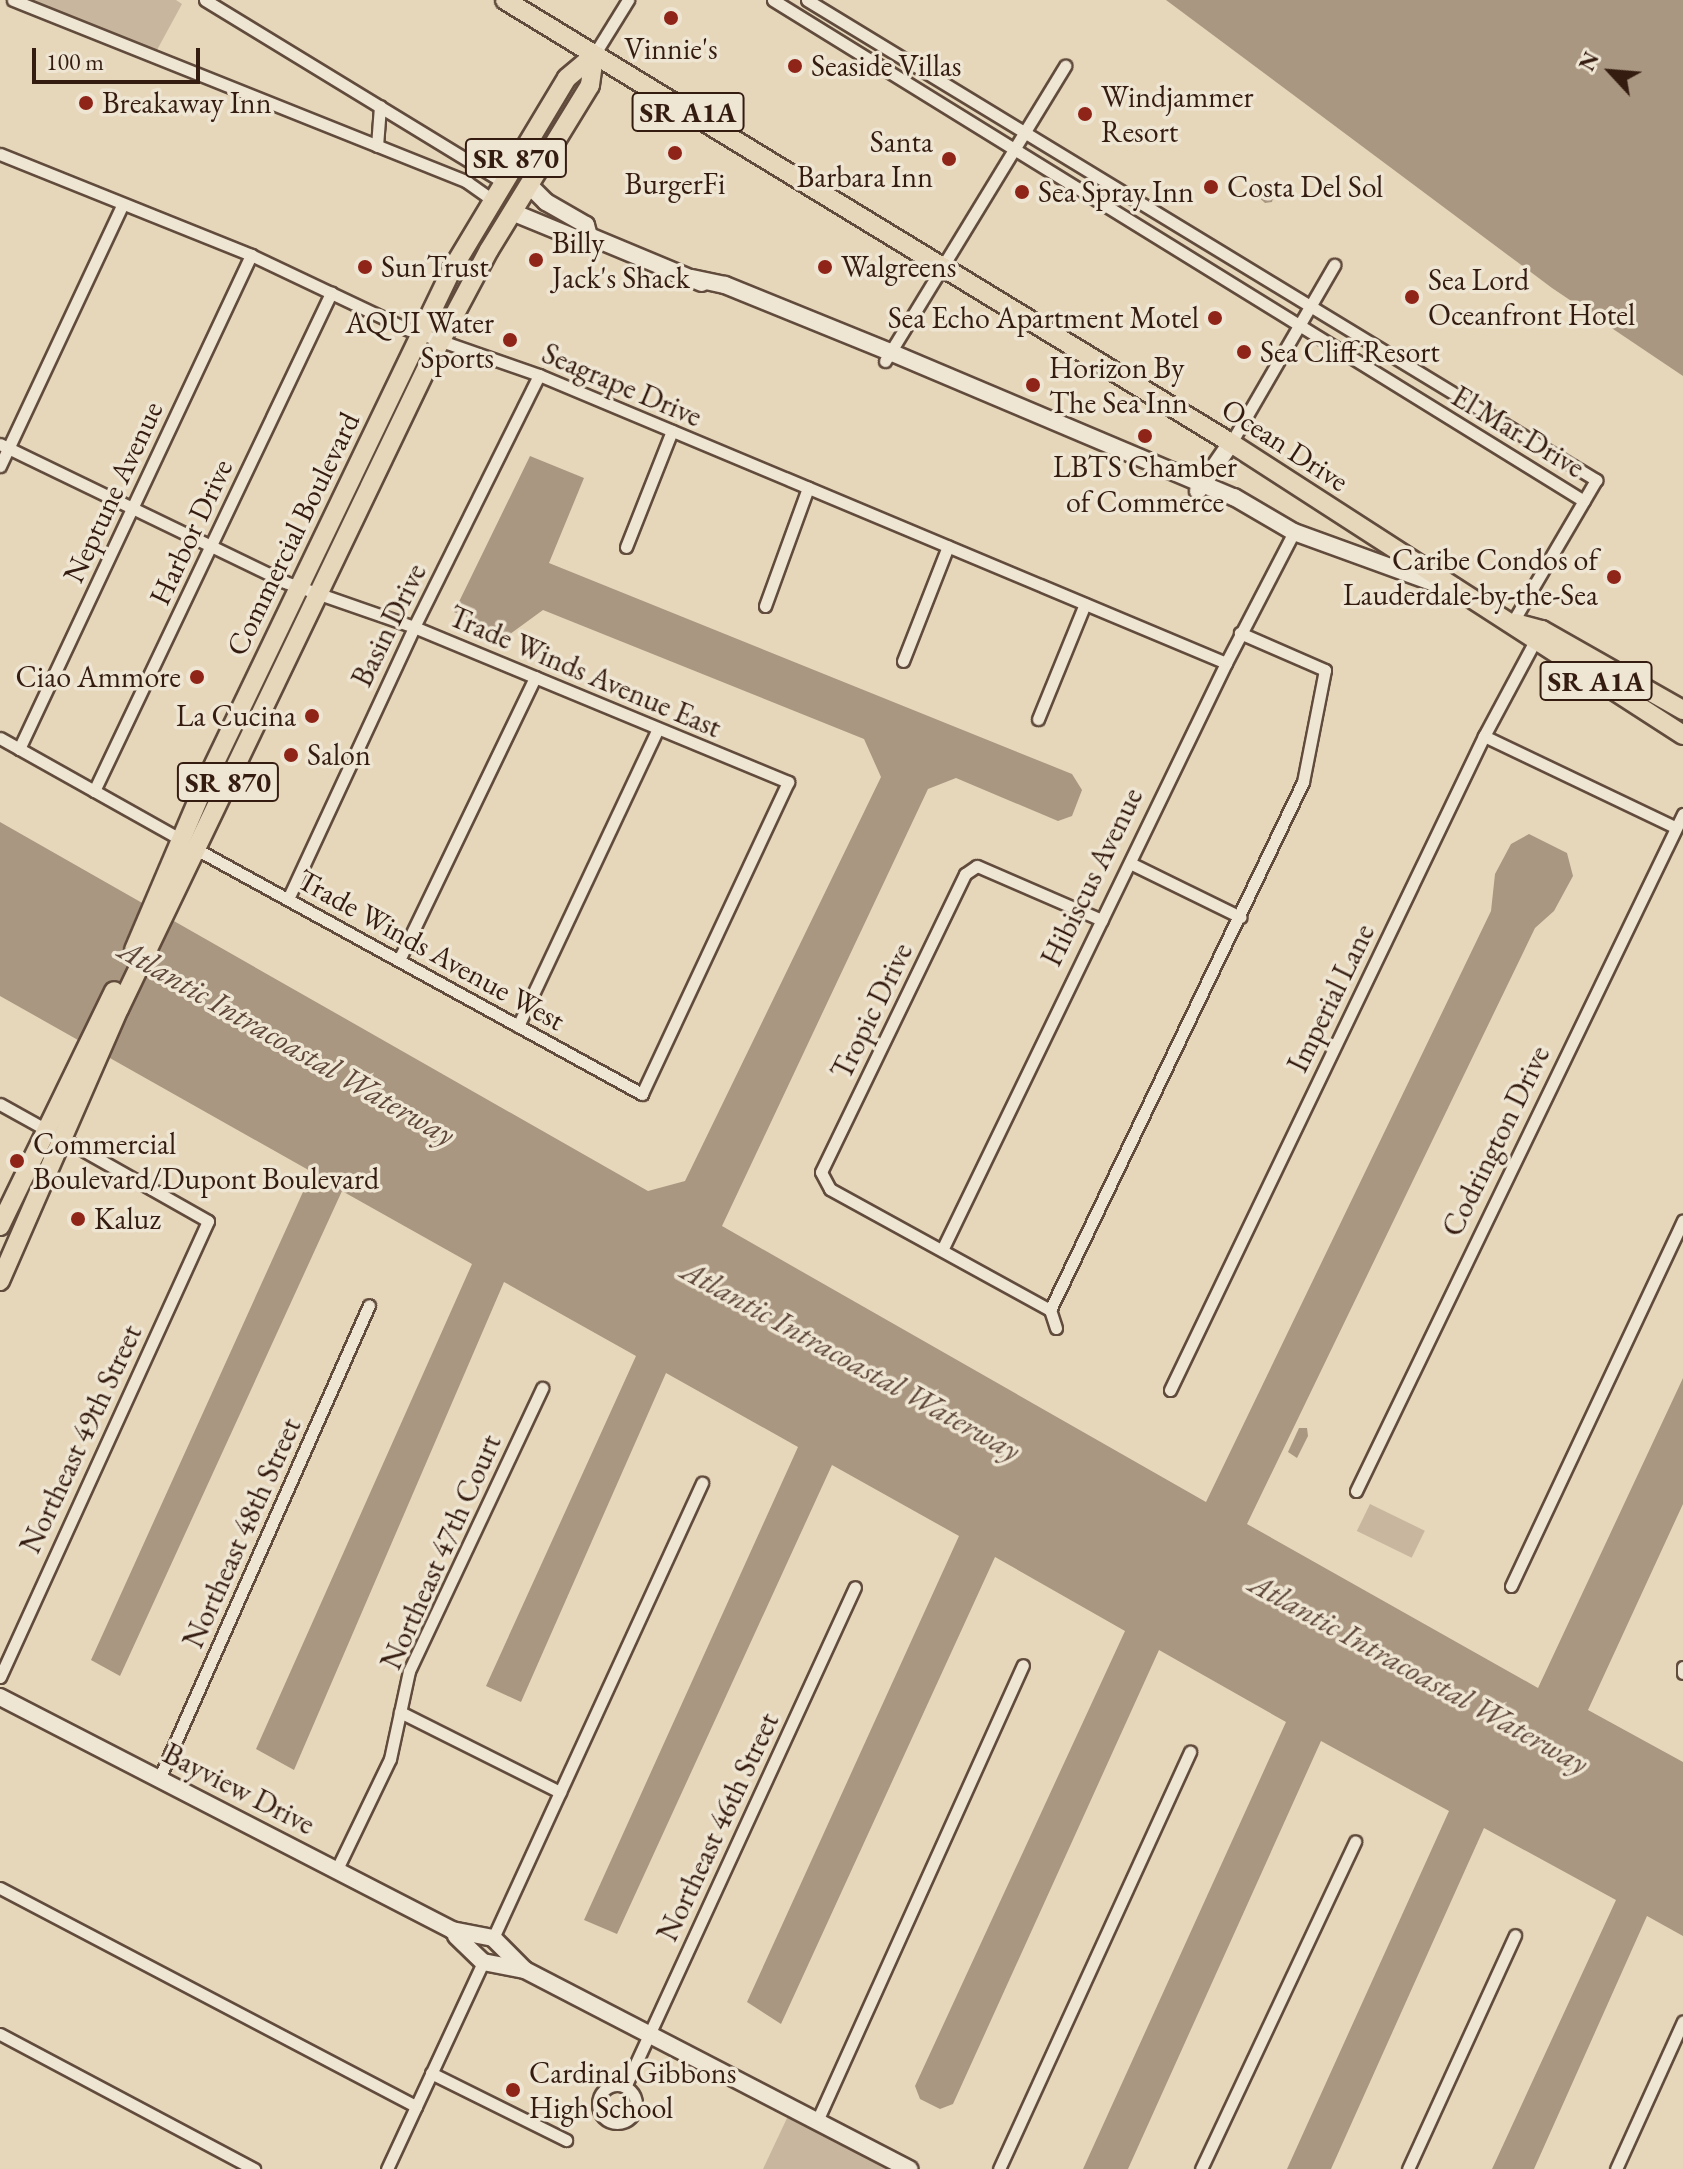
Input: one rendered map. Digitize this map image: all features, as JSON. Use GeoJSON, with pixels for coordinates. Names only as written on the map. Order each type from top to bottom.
{"type":"FeatureCollection","features":[{"type":"Feature","properties":{"kind":"main road","name":"Ocean Drive"},"geometry":{"type":"LineString","coordinates":[[505,0],[1231,443],[1458,592]]}},
{"type":"Feature","properties":{"kind":"main road","name":"Commercial Boulevard"},"geometry":{"type":"LineString","coordinates":[[188,844],[189,819],[421,333],[502,181],[567,78],[594,55]]}},
{"type":"Feature","properties":{"kind":"main road","name":"Commercial Boulevard"},"geometry":{"type":"LineString","coordinates":[[88,1064],[188,844],[319,592],[442,339],[512,212],[590,85],[594,55]]}},
{"type":"Feature","properties":{"kind":"main road"},"geometry":{"type":"LineString","coordinates":[[502,181],[512,212]]}},
{"type":"Feature","properties":{"kind":"main road","name":"SR A1A"},"geometry":{"type":"LineString","coordinates":[[1458,592],[1683,710]]}},
{"type":"Feature","properties":{"kind":"main road","name":"SR A1A"},"geometry":{"type":"LineString","coordinates":[[1538,636],[1683,735]]}},
{"type":"Feature","properties":{"kind":"main road","name":"SR 870"},"geometry":{"type":"LineString","coordinates":[[0,1226],[45,1129],[88,1064]]}},
{"type":"Feature","properties":{"kind":"main road","name":"SR 870"},"geometry":{"type":"LineString","coordinates":[[0,1281],[51,1172],[88,1064]]}},
{"type":"Feature","properties":{"kind":"main road"},"geometry":{"type":"LineString","coordinates":[[45,1129],[52,1148],[51,1172]]}},
{"type":"Feature","properties":{"kind":"street"},"geometry":{"type":"LineString","coordinates":[[13,0],[460,179],[491,199]]}},
{"type":"Feature","properties":{"kind":"street"},"geometry":{"type":"LineString","coordinates":[[205,0],[502,181]]}},
{"type":"Feature","properties":{"kind":"street","name":"Commercial Boulevard"},"geometry":{"type":"LineString","coordinates":[[594,55],[628,0]]}},
{"type":"Feature","properties":{"kind":"street","name":"El Mar Drive"},"geometry":{"type":"LineString","coordinates":[[773,0],[1584,501],[1596,480],[807,0]]}},
{"type":"Feature","properties":{"kind":"street"},"geometry":{"type":"LineString","coordinates":[[888,357],[1065,66]]}},
{"type":"Feature","properties":{"kind":"street"},"geometry":{"type":"LineString","coordinates":[[380,106],[383,148]]}},
{"type":"Feature","properties":{"kind":"street","name":"Seagrape Drive"},"geometry":{"type":"LineString","coordinates":[[0,154],[251,255],[421,333],[539,375],[1226,663]]}},
{"type":"Feature","properties":{"kind":"street"},"geometry":{"type":"LineString","coordinates":[[460,179],[467,157]]}},
{"type":"Feature","properties":{"kind":"street"},"geometry":{"type":"LineString","coordinates":[[529,185],[546,202],[586,225],[589,236]]}},
{"type":"Feature","properties":{"kind":"street"},"geometry":{"type":"LineString","coordinates":[[0,466],[4,446],[123,204]]}},
{"type":"Feature","properties":{"kind":"street"},"geometry":{"type":"LineString","coordinates":[[512,212],[580,240],[589,236],[1175,470],[1200,487]]}},
{"type":"Feature","properties":{"kind":"street","name":"Neptune Avenue"},"geometry":{"type":"LineString","coordinates":[[19,749],[251,255]]}},
{"type":"Feature","properties":{"kind":"street"},"geometry":{"type":"LineString","coordinates":[[1200,487],[1231,443],[1334,265]]}},
{"type":"Feature","properties":{"kind":"street","name":"Harbor Drive"},"geometry":{"type":"LineString","coordinates":[[94,791],[331,293]]}},
{"type":"Feature","properties":{"kind":"street"},"geometry":{"type":"LineString","coordinates":[[888,357],[1249,508],[1294,532],[1458,592]]}},
{"type":"Feature","properties":{"kind":"street","name":"Basin Drive"},"geometry":{"type":"LineString","coordinates":[[288,899],[414,627],[539,375]]}},
{"type":"Feature","properties":{"kind":"street"},"geometry":{"type":"LineString","coordinates":[[626,547],[672,431]]}},
{"type":"Feature","properties":{"kind":"street"},"geometry":{"type":"LineString","coordinates":[[4,446],[210,547]]}},
{"type":"Feature","properties":{"kind":"street"},"geometry":{"type":"LineString","coordinates":[[1175,470],[1218,461]]}},
{"type":"Feature","properties":{"kind":"street"},"geometry":{"type":"LineString","coordinates":[[765,606],[808,488]]}},
{"type":"Feature","properties":{"kind":"street"},"geometry":{"type":"LineString","coordinates":[[1512,623],[1584,501]]}},
{"type":"Feature","properties":{"kind":"street","name":"Hibiscus Avenue"},"geometry":{"type":"LineString","coordinates":[[943,1248],[1240,633],[1294,532]]}},
{"type":"Feature","properties":{"kind":"street"},"geometry":{"type":"LineString","coordinates":[[903,661],[948,546]]}},
{"type":"Feature","properties":{"kind":"street","name":"Trade Winds Avenue East"},"geometry":{"type":"LineString","coordinates":[[210,547],[299,586],[414,627],[788,782],[642,1094]]}},
{"type":"Feature","properties":{"kind":"street"},"geometry":{"type":"LineString","coordinates":[[1038,719],[1085,604]]}},
{"type":"Feature","properties":{"kind":"street"},"geometry":{"type":"LineString","coordinates":[[1050,1310],[1303,782],[1325,670],[1240,633]]}},
{"type":"Feature","properties":{"kind":"street","name":"Imperial Lane"},"geometry":{"type":"LineString","coordinates":[[1170,1390],[1484,736],[1538,636]]}},
{"type":"Feature","properties":{"kind":"street"},"geometry":{"type":"LineString","coordinates":[[399,960],[535,677]]}},
{"type":"Feature","properties":{"kind":"street"},"geometry":{"type":"LineString","coordinates":[[518,1026],[658,729]]}},
{"type":"Feature","properties":{"kind":"street"},"geometry":{"type":"LineString","coordinates":[[1484,736],[1673,826]]}},
{"type":"Feature","properties":{"kind":"street","name":"Trade Winds Avenue West"},"geometry":{"type":"LineString","coordinates":[[0,738],[642,1094]]}},
{"type":"Feature","properties":{"kind":"street","name":"Codrington Drive"},"geometry":{"type":"LineString","coordinates":[[1356,1491],[1673,826],[1683,814]]}},
{"type":"Feature","properties":{"kind":"street"},"geometry":{"type":"LineString","coordinates":[[1130,863],[1240,917]]}},
{"type":"Feature","properties":{"kind":"street","name":"Tropic Drive"},"geometry":{"type":"LineString","coordinates":[[943,1248],[830,1189],[821,1172],[965,874],[977,866],[1102,920]]}},
{"type":"Feature","properties":{"kind":"street"},"geometry":{"type":"LineString","coordinates":[[0,1104],[45,1129]]}},
{"type":"Feature","properties":{"kind":"street","name":"Northeast 49th Street"},"geometry":{"type":"LineString","coordinates":[[0,1677],[208,1221],[63,1139]]}},
{"type":"Feature","properties":{"kind":"street"},"geometry":{"type":"LineString","coordinates":[[1511,1586],[1683,1220]]}},
{"type":"Feature","properties":{"kind":"street"},"geometry":{"type":"LineString","coordinates":[[943,1248],[1050,1310],[1056,1328]]}},
{"type":"Feature","properties":{"kind":"street","name":"Northeast 48th Street"},"geometry":{"type":"LineString","coordinates":[[159,1779],[369,1305]]}},
{"type":"Feature","properties":{"kind":"street","name":"Northeast 47th Court"},"geometry":{"type":"LineString","coordinates":[[336,1871],[390,1759],[409,1671],[542,1388]]}},
{"type":"Feature","properties":{"kind":"street"},"geometry":{"type":"LineString","coordinates":[[387,2169],[702,1483]]}},
{"type":"Feature","properties":{"kind":"street","name":"Northeast 46th Street"},"geometry":{"type":"LineString","coordinates":[[625,2087],[855,1587]]}},
{"type":"Feature","properties":{"kind":"street"},"geometry":{"type":"LineString","coordinates":[[817,2121],[1023,1665]]}},
{"type":"Feature","properties":{"kind":"street"},"geometry":{"type":"LineString","coordinates":[[1683,1667],[1683,1673]]}},
{"type":"Feature","properties":{"kind":"street","name":"Bayview Drive"},"geometry":{"type":"LineString","coordinates":[[0,1697],[909,2169]]}},
{"type":"Feature","properties":{"kind":"street"},"geometry":{"type":"LineString","coordinates":[[400,1712],[560,1792]]}},
{"type":"Feature","properties":{"kind":"street"},"geometry":{"type":"LineString","coordinates":[[999,2169],[1190,1752]]}},
{"type":"Feature","properties":{"kind":"street"},"geometry":{"type":"LineString","coordinates":[[1201,2169],[1355,1841]]}},
{"type":"Feature","properties":{"kind":"street"},"geometry":{"type":"LineString","coordinates":[[0,1888],[416,2106]]}},
{"type":"Feature","properties":{"kind":"street"},"geometry":{"type":"LineString","coordinates":[[1408,2169],[1515,1935]]}},
{"type":"Feature","properties":{"kind":"street"},"geometry":{"type":"LineString","coordinates":[[1616,2169],[1683,2021]]}},
{"type":"Feature","properties":{"kind":"street"},"geometry":{"type":"LineString","coordinates":[[0,2034],[254,2169]]}},
{"type":"Feature","properties":{"kind":"street"},"geometry":{"type":"LineString","coordinates":[[431,2073],[566,2140]]}},
{"type":"Feature","properties":{"kind":"shaded area"},"geometry":{"type":"Polygon","coordinates":[[[31,0],[176,0],[182,4],[157,50],[31,0]]]}},
{"type":"Feature","properties":{"kind":"shaded area"},"geometry":{"type":"Polygon","coordinates":[[[1370,1504],[1425,1531],[1412,1558],[1357,1531],[1370,1504]]]}},
{"type":"Feature","properties":{"kind":"shaded area"},"geometry":{"type":"Polygon","coordinates":[[[788,2116],[892,2169],[763,2169],[788,2116]]]}},
{"type":"Feature","properties":{"kind":"water"},"geometry":{"type":"Polygon","coordinates":[[[1166,0],[1683,0],[1683,376],[1552,288],[1166,0]]]}},
{"type":"Feature","properties":{"kind":"water"},"geometry":{"type":"Polygon","coordinates":[[[1256,182],[1274,194],[1272,202],[1265,203],[1252,191],[1256,182]]]}},
{"type":"Feature","properties":{"kind":"water","name":"Atlantic Intracoastal Waterway"},"geometry":{"type":"Polygon","coordinates":[[[530,456],[584,478],[549,563],[1072,774],[1082,790],[1072,816],[1058,821],[956,778],[928,789],[722,1226],[1206,1502],[1491,911],[1495,874],[1511,844],[1529,834],[1567,853],[1573,876],[1554,911],[1535,928],[1247,1524],[1538,1688],[1683,1378],[1683,1504],[1588,1710],[1683,1762],[1683,1936],[1647,1916],[1534,2169],[1492,2169],[1616,1900],[1484,1828],[1331,2169],[1287,2169],[1449,1811],[1321,1741],[1128,2169],[1083,2169],[1286,1722],[1159,1650],[953,2104],[940,2109],[920,2099],[915,2086],[1125,1631],[995,1557],[781,2024],[747,2002],[959,1536],[832,1465],[617,1934],[584,1920],[798,1447],[666,1373],[521,1702],[486,1686],[636,1356],[504,1282],[294,1770],[256,1749],[472,1264],[342,1191],[120,1676],[91,1660],[312,1172],[0,996],[0,822],[648,1191],[685,1181],[881,777],[864,739],[543,610],[506,637],[454,612],[530,456]]]}},
{"type":"Feature","properties":{"kind":"water"},"geometry":{"type":"Polygon","coordinates":[[[1299,1428],[1307,1428],[1308,1436],[1297,1458],[1288,1452],[1299,1428]]]}},
{"type":"Feature","properties":{"kind":"place","name":"Vinnie's"},"geometry":{"type":"Point","coordinates":[671,18]}},
{"type":"Feature","properties":{"kind":"place","name":"Seaside Villas"},"geometry":{"type":"Point","coordinates":[795,66]}},
{"type":"Feature","properties":{"kind":"place","name":"Breakaway Inn"},"geometry":{"type":"Point","coordinates":[86,103]}},
{"type":"Feature","properties":{"kind":"place","name":"Windjammer Resort"},"geometry":{"type":"Point","coordinates":[1085,114]}},
{"type":"Feature","properties":{"kind":"place","name":"BurgerFi"},"geometry":{"type":"Point","coordinates":[675,153]}},
{"type":"Feature","properties":{"kind":"place","name":"Santa Barbara Inn"},"geometry":{"type":"Point","coordinates":[949,159]}},
{"type":"Feature","properties":{"kind":"place","name":"Costa Del Sol"},"geometry":{"type":"Point","coordinates":[1211,187]}},
{"type":"Feature","properties":{"kind":"place","name":"Sea Spray Inn"},"geometry":{"type":"Point","coordinates":[1022,192]}},
{"type":"Feature","properties":{"kind":"place","name":"Billy Jack's Shack"},"geometry":{"type":"Point","coordinates":[536,260]}},
{"type":"Feature","properties":{"kind":"place","name":"SunTrust"},"geometry":{"type":"Point","coordinates":[365,267]}},
{"type":"Feature","properties":{"kind":"place","name":"Walgreens"},"geometry":{"type":"Point","coordinates":[825,267]}},
{"type":"Feature","properties":{"kind":"place","name":"Sea Lord Oceanfront Hotel"},"geometry":{"type":"Point","coordinates":[1412,297]}},
{"type":"Feature","properties":{"kind":"place","name":"Sea Echo Apartment Motel"},"geometry":{"type":"Point","coordinates":[1215,318]}},
{"type":"Feature","properties":{"kind":"place","name":"AQUI Water Sports"},"geometry":{"type":"Point","coordinates":[510,340]}},
{"type":"Feature","properties":{"kind":"place","name":"Sea Cliff Resort"},"geometry":{"type":"Point","coordinates":[1244,352]}},
{"type":"Feature","properties":{"kind":"place","name":"Horizon By The Sea Inn"},"geometry":{"type":"Point","coordinates":[1033,385]}},
{"type":"Feature","properties":{"kind":"place","name":"LBTS Chamber of Commerce"},"geometry":{"type":"Point","coordinates":[1145,436]}},
{"type":"Feature","properties":{"kind":"place","name":"Caribe Condos of Lauderdale-by-the-Sea"},"geometry":{"type":"Point","coordinates":[1614,577]}},
{"type":"Feature","properties":{"kind":"place","name":"Ciao Ammore"},"geometry":{"type":"Point","coordinates":[197,677]}},
{"type":"Feature","properties":{"kind":"place","name":"La Cucina"},"geometry":{"type":"Point","coordinates":[312,716]}},
{"type":"Feature","properties":{"kind":"place","name":"Salon"},"geometry":{"type":"Point","coordinates":[291,755]}},
{"type":"Feature","properties":{"kind":"place","name":"Commercial Boulevard/Dupont Boulevard"},"geometry":{"type":"Point","coordinates":[17,1161]}},
{"type":"Feature","properties":{"kind":"place","name":"Kaluz"},"geometry":{"type":"Point","coordinates":[78,1219]}},
{"type":"Feature","properties":{"kind":"place","name":"Cardinal Gibbons High School"},"geometry":{"type":"Point","coordinates":[513,2090]}}]}
